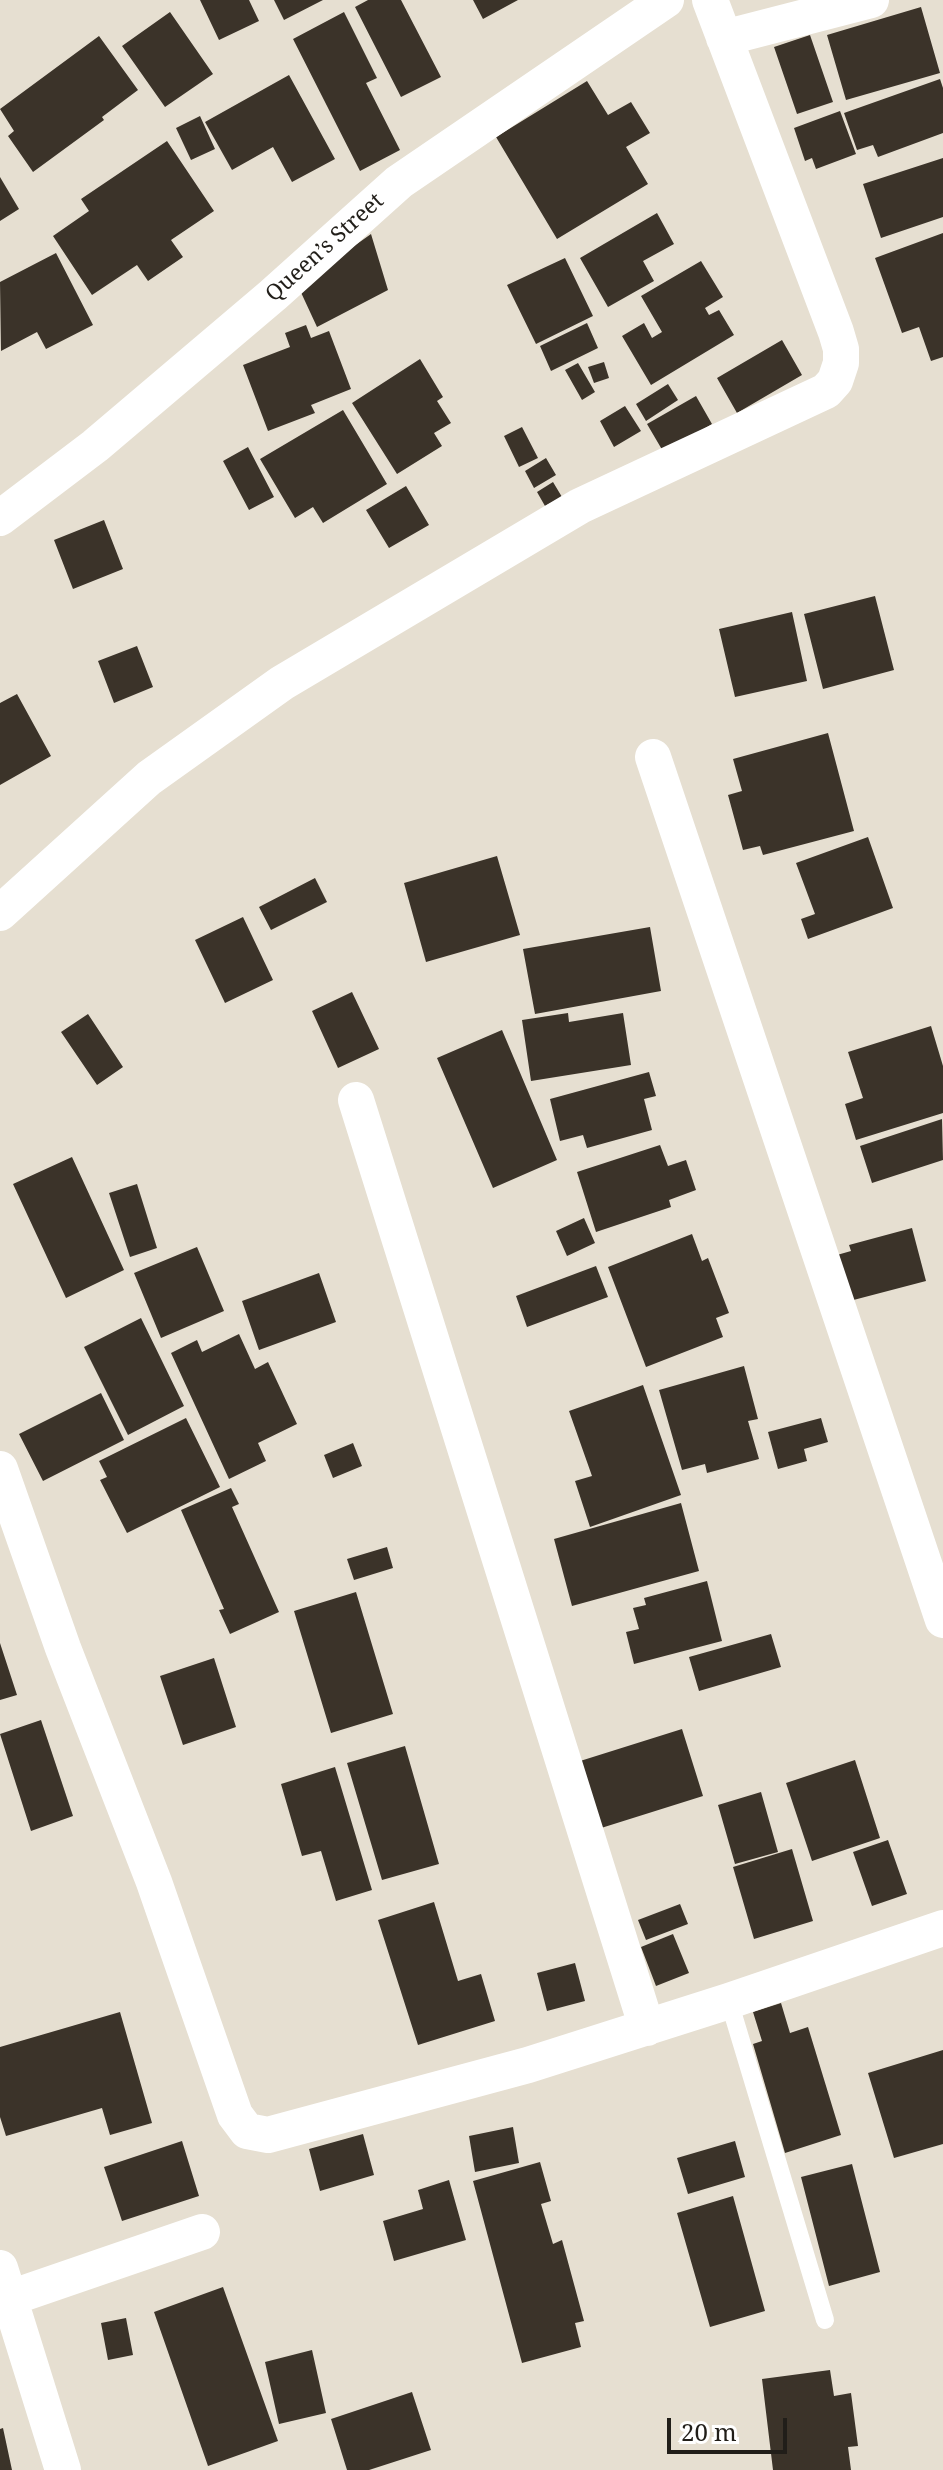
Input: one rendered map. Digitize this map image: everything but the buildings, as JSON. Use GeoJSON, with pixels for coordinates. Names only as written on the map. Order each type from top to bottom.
{"type":"FeatureCollection","features":[{"type":"Feature","properties":{"kind":"street","name":"Queen’s Street"},"geometry":{"type":"LineString","coordinates":[[0,518],[107,436],[273,295],[399,182],[666,0]]}},
{"type":"Feature","properties":{"kind":"street"},"geometry":{"type":"LineString","coordinates":[[0,913],[149,778],[282,683],[580,506],[826,391],[835,381],[841,363],[836,332],[710,0]]}},
{"type":"Feature","properties":{"kind":"street"},"geometry":{"type":"LineString","coordinates":[[724,38],[871,0]]}},
{"type":"Feature","properties":{"kind":"street"},"geometry":{"type":"LineString","coordinates":[[653,757],[943,1620]]}},
{"type":"Feature","properties":{"kind":"street"},"geometry":{"type":"LineString","coordinates":[[356,1100],[647,2028]]}},
{"type":"Feature","properties":{"kind":"street"},"geometry":{"type":"LineString","coordinates":[[0,1469],[63,1648],[154,1882],[235,2115],[247,2131],[268,2135],[528,2065],[943,1928]]}},
{"type":"Feature","properties":{"kind":"street"},"geometry":{"type":"LineString","coordinates":[[63,2470],[5,2283],[202,2232]]}},
{"type":"Feature","properties":{"kind":"lane"},"geometry":{"type":"LineString","coordinates":[[729,2001],[825,2320]]}}]}
